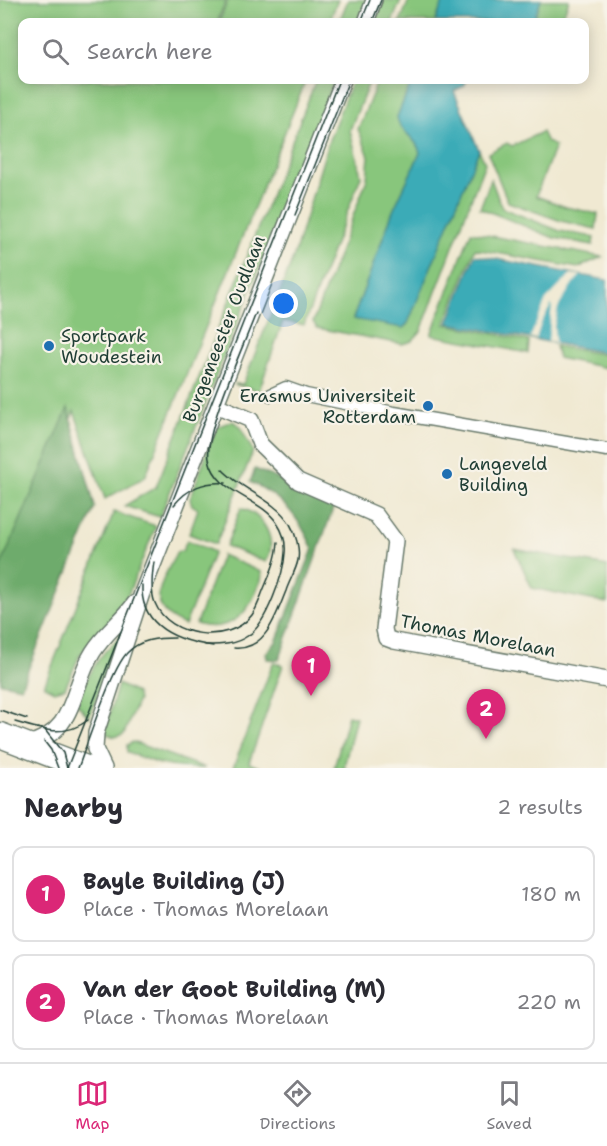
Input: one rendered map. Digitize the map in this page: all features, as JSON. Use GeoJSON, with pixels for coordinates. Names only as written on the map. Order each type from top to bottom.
{"type":"FeatureCollection","features":[{"type":"Feature","properties":{"kind":"main road"},"geometry":{"type":"LineString","coordinates":[[0,735],[86,768]]}},
{"type":"Feature","properties":{"kind":"street"},"geometry":{"type":"LineString","coordinates":[[367,18],[374,0]]}},
{"type":"Feature","properties":{"kind":"street","name":"Burgemeester Oudlaan"},"geometry":{"type":"LineString","coordinates":[[104,768],[96,749],[96,733],[142,593],[341,84]]}},
{"type":"Feature","properties":{"kind":"street"},"geometry":{"type":"LineString","coordinates":[[271,395],[286,388],[306,395],[394,413],[607,450]]}},
{"type":"Feature","properties":{"kind":"street","name":"Thomas Morelaan"},"geometry":{"type":"LineString","coordinates":[[216,405],[251,420],[260,444],[298,481],[365,508],[382,520],[395,541],[384,629],[386,638],[607,680]]}},
{"type":"Feature","properties":{"kind":"street","name":"Burgemeester Oudlaan"},"geometry":{"type":"LineString","coordinates":[[26,744],[43,739],[62,723],[92,653],[142,593]]}},
{"type":"Feature","properties":{"kind":"street"},"geometry":{"type":"LineString","coordinates":[[26,744],[40,760],[43,768]]}},
{"type":"Feature","properties":{"kind":"green space"},"geometry":{"type":"Polygon","coordinates":[[[0,0],[226,0],[219,18],[18,18],[18,84],[304,84],[145,477],[105,499],[74,411],[0,612],[0,0]]]}},
{"type":"Feature","properties":{"kind":"green space"},"geometry":{"type":"Polygon","coordinates":[[[228,0],[338,0],[331,18],[221,18],[228,0]]]}},
{"type":"Feature","properties":{"kind":"green space"},"geometry":{"type":"Polygon","coordinates":[[[348,0],[366,0],[359,18],[341,18],[348,0]]]}},
{"type":"Feature","properties":{"kind":"green space"},"geometry":{"type":"Polygon","coordinates":[[[384,0],[401,0],[394,18],[377,18],[384,0]]]}},
{"type":"Feature","properties":{"kind":"green space"},"geometry":{"type":"Polygon","coordinates":[[[409,0],[444,0],[437,18],[402,18],[409,0]]]}},
{"type":"Feature","properties":{"kind":"green space"},"geometry":{"type":"Polygon","coordinates":[[[541,0],[569,0],[564,13],[553,18],[534,18],[541,0]]]}},
{"type":"Feature","properties":{"kind":"green space"},"geometry":{"type":"Polygon","coordinates":[[[314,84],[332,84],[160,517],[124,506],[156,487],[314,84]]]}},
{"type":"Feature","properties":{"kind":"green space"},"geometry":{"type":"Polygon","coordinates":[[[350,84],[368,84],[350,130],[361,176],[304,325],[283,321],[259,391],[234,384],[243,384],[294,256],[329,140],[350,84]]]}},
{"type":"Feature","properties":{"kind":"green space"},"geometry":{"type":"Polygon","coordinates":[[[376,84],[410,84],[397,117],[401,127],[418,147],[420,153],[393,211],[353,319],[406,327],[479,150],[485,163],[421,331],[412,341],[402,344],[317,328],[313,322],[367,179],[369,156],[358,129],[376,84]]]}},
{"type":"Feature","properties":{"kind":"green space"},"geometry":{"type":"Polygon","coordinates":[[[542,132],[547,142],[555,146],[536,196],[566,207],[598,214],[596,229],[561,221],[508,202],[488,153],[507,143],[512,146],[542,132]]]}},
{"type":"Feature","properties":{"kind":"green space"},"geometry":{"type":"Polygon","coordinates":[[[491,179],[502,208],[560,231],[594,237],[593,245],[554,238],[480,208],[491,179]]]}},
{"type":"Feature","properties":{"kind":"green space"},"geometry":{"type":"Polygon","coordinates":[[[471,232],[602,257],[578,268],[475,249],[445,324],[529,341],[528,353],[431,335],[471,232]]]}},
{"type":"Feature","properties":{"kind":"green space"},"geometry":{"type":"Polygon","coordinates":[[[555,346],[607,355],[607,368],[558,358],[555,346]]]}},
{"type":"Feature","properties":{"kind":"green space"},"geometry":{"type":"Polygon","coordinates":[[[68,408],[95,507],[21,687],[1,683],[0,568],[68,408]]]}},
{"type":"Feature","properties":{"kind":"green space"},"geometry":{"type":"Polygon","coordinates":[[[232,421],[239,425],[253,451],[216,544],[189,534],[198,509],[192,505],[190,499],[216,427],[232,421]]]}},
{"type":"Feature","properties":{"kind":"green space"},"geometry":{"type":"Polygon","coordinates":[[[255,469],[335,503],[279,660],[267,659],[266,653],[276,642],[313,549],[302,527],[288,509],[271,494],[250,482],[255,469]]]}},
{"type":"Feature","properties":{"kind":"green space"},"geometry":{"type":"Polygon","coordinates":[[[241,508],[256,516],[267,529],[270,545],[266,562],[226,546],[241,508]]]}},
{"type":"Feature","properties":{"kind":"green space"},"geometry":{"type":"Polygon","coordinates":[[[114,512],[156,526],[128,595],[118,612],[80,655],[65,688],[54,691],[44,686],[114,512]]]}},
{"type":"Feature","properties":{"kind":"green space"},"geometry":{"type":"Polygon","coordinates":[[[187,540],[214,552],[185,625],[164,611],[159,593],[177,552],[182,551],[187,540]]]}},
{"type":"Feature","properties":{"kind":"green space"},"geometry":{"type":"Polygon","coordinates":[[[514,549],[607,566],[607,603],[532,588],[514,549]]]}},
{"type":"Feature","properties":{"kind":"green space"},"geometry":{"type":"Polygon","coordinates":[[[222,555],[261,572],[260,583],[247,608],[234,620],[217,626],[196,624],[222,555]]]}},
{"type":"Feature","properties":{"kind":"green space"},"geometry":{"type":"Polygon","coordinates":[[[120,637],[89,717],[77,704],[99,659],[120,637]]]}},
{"type":"Feature","properties":{"kind":"green space"},"geometry":{"type":"Polygon","coordinates":[[[273,663],[283,665],[249,763],[261,768],[233,768],[273,663]]]}},
{"type":"Feature","properties":{"kind":"green space"},"geometry":{"type":"Polygon","coordinates":[[[118,684],[136,693],[138,700],[124,734],[115,737],[104,733],[118,684]]]}},
{"type":"Feature","properties":{"kind":"green space"},"geometry":{"type":"Polygon","coordinates":[[[348,715],[356,717],[344,767],[347,768],[334,768],[348,715]]]}},
{"type":"Feature","properties":{"kind":"green space"},"geometry":{"type":"Polygon","coordinates":[[[133,742],[205,768],[165,765],[148,760],[127,752],[127,745],[133,742]]]}},
{"type":"Feature","properties":{"kind":"water"},"geometry":{"type":"Polygon","coordinates":[[[444,0],[541,0],[534,18],[437,18],[444,0]]]}},
{"type":"Feature","properties":{"kind":"water"},"geometry":{"type":"Polygon","coordinates":[[[410,84],[465,84],[454,91],[479,150],[408,323],[403,328],[353,319],[393,211],[420,153],[418,147],[401,127],[397,117],[410,84]]]}},
{"type":"Feature","properties":{"kind":"water"},"geometry":{"type":"Polygon","coordinates":[[[475,255],[607,280],[607,353],[448,323],[475,255]]]}},
{"type":"Feature","properties":{"kind":"pier"},"geometry":{"type":"Polygon","coordinates":[[[571,274],[581,275],[571,286],[558,308],[554,326],[555,343],[548,342],[552,304],[541,323],[536,339],[530,338],[546,300],[571,274]]]}},
{"type":"Feature","properties":{"kind":"tram line"},"geometry":{"type":"LineString","coordinates":[[363,18],[370,0]]}},
{"type":"Feature","properties":{"kind":"tram line"},"geometry":{"type":"LineString","coordinates":[[374,18],[381,0]]}},
{"type":"Feature","properties":{"kind":"tram line"},"geometry":{"type":"LineString","coordinates":[[67,768],[337,84]]}},
{"type":"Feature","properties":{"kind":"tram line"},"geometry":{"type":"LineString","coordinates":[[295,215],[347,84]]}},
{"type":"Feature","properties":{"kind":"tram line"},"geometry":{"type":"LineString","coordinates":[[205,645],[233,643],[249,635],[255,629],[268,610],[284,562],[284,541],[277,523],[260,507],[220,480],[213,471],[209,459],[209,446],[219,408],[256,313]]}},
{"type":"Feature","properties":{"kind":"tram line"},"geometry":{"type":"LineString","coordinates":[[222,469],[284,515],[294,532],[298,551],[296,568],[268,630],[254,644],[234,648]]}},
{"type":"Feature","properties":{"kind":"tram line"},"geometry":{"type":"LineString","coordinates":[[174,505],[185,494],[197,487],[211,483],[226,483]]}},
{"type":"Feature","properties":{"kind":"tram line"},"geometry":{"type":"LineString","coordinates":[[154,562],[152,593],[162,615],[173,624],[186,630],[215,634],[242,625],[252,615],[271,570],[278,542]]}},
{"type":"Feature","properties":{"kind":"tram line"},"geometry":{"type":"LineString","coordinates":[[142,585],[147,612],[154,621],[175,636],[213,646]]}},
{"type":"Feature","properties":{"kind":"tram line"},"geometry":{"type":"LineString","coordinates":[[78,768],[107,690],[127,653],[143,642],[175,638]]}},
{"type":"Feature","properties":{"kind":"tram line"},"geometry":{"type":"LineString","coordinates":[[0,710],[27,719]]}},
{"type":"Feature","properties":{"kind":"tram line"},"geometry":{"type":"LineString","coordinates":[[15,722],[43,730],[62,731],[79,726],[88,720]]}},
{"type":"Feature","properties":{"kind":"tram line"},"geometry":{"type":"LineString","coordinates":[[45,730],[63,753],[67,768]]}},
{"type":"Feature","properties":{"kind":"tram line"},"geometry":{"type":"LineString","coordinates":[[44,741],[51,750],[58,768]]}},
{"type":"Feature","properties":{"kind":"place","name":"Sportpark Woudestein"},"geometry":{"type":"Point","coordinates":[49,346]}},
{"type":"Feature","properties":{"kind":"place","name":"Erasmus Universiteit Rotterdam"},"geometry":{"type":"Point","coordinates":[428,406]}},
{"type":"Feature","properties":{"kind":"place","name":"Langeveld Building"},"geometry":{"type":"Point","coordinates":[447,474]}},
{"type":"Feature","properties":{"kind":"place","name":"Bayle Building (J)"},"geometry":{"type":"Point","coordinates":[311,696]}},
{"type":"Feature","properties":{"kind":"place","name":"Van der Goot Building (M)"},"geometry":{"type":"Point","coordinates":[486,739]}}]}
